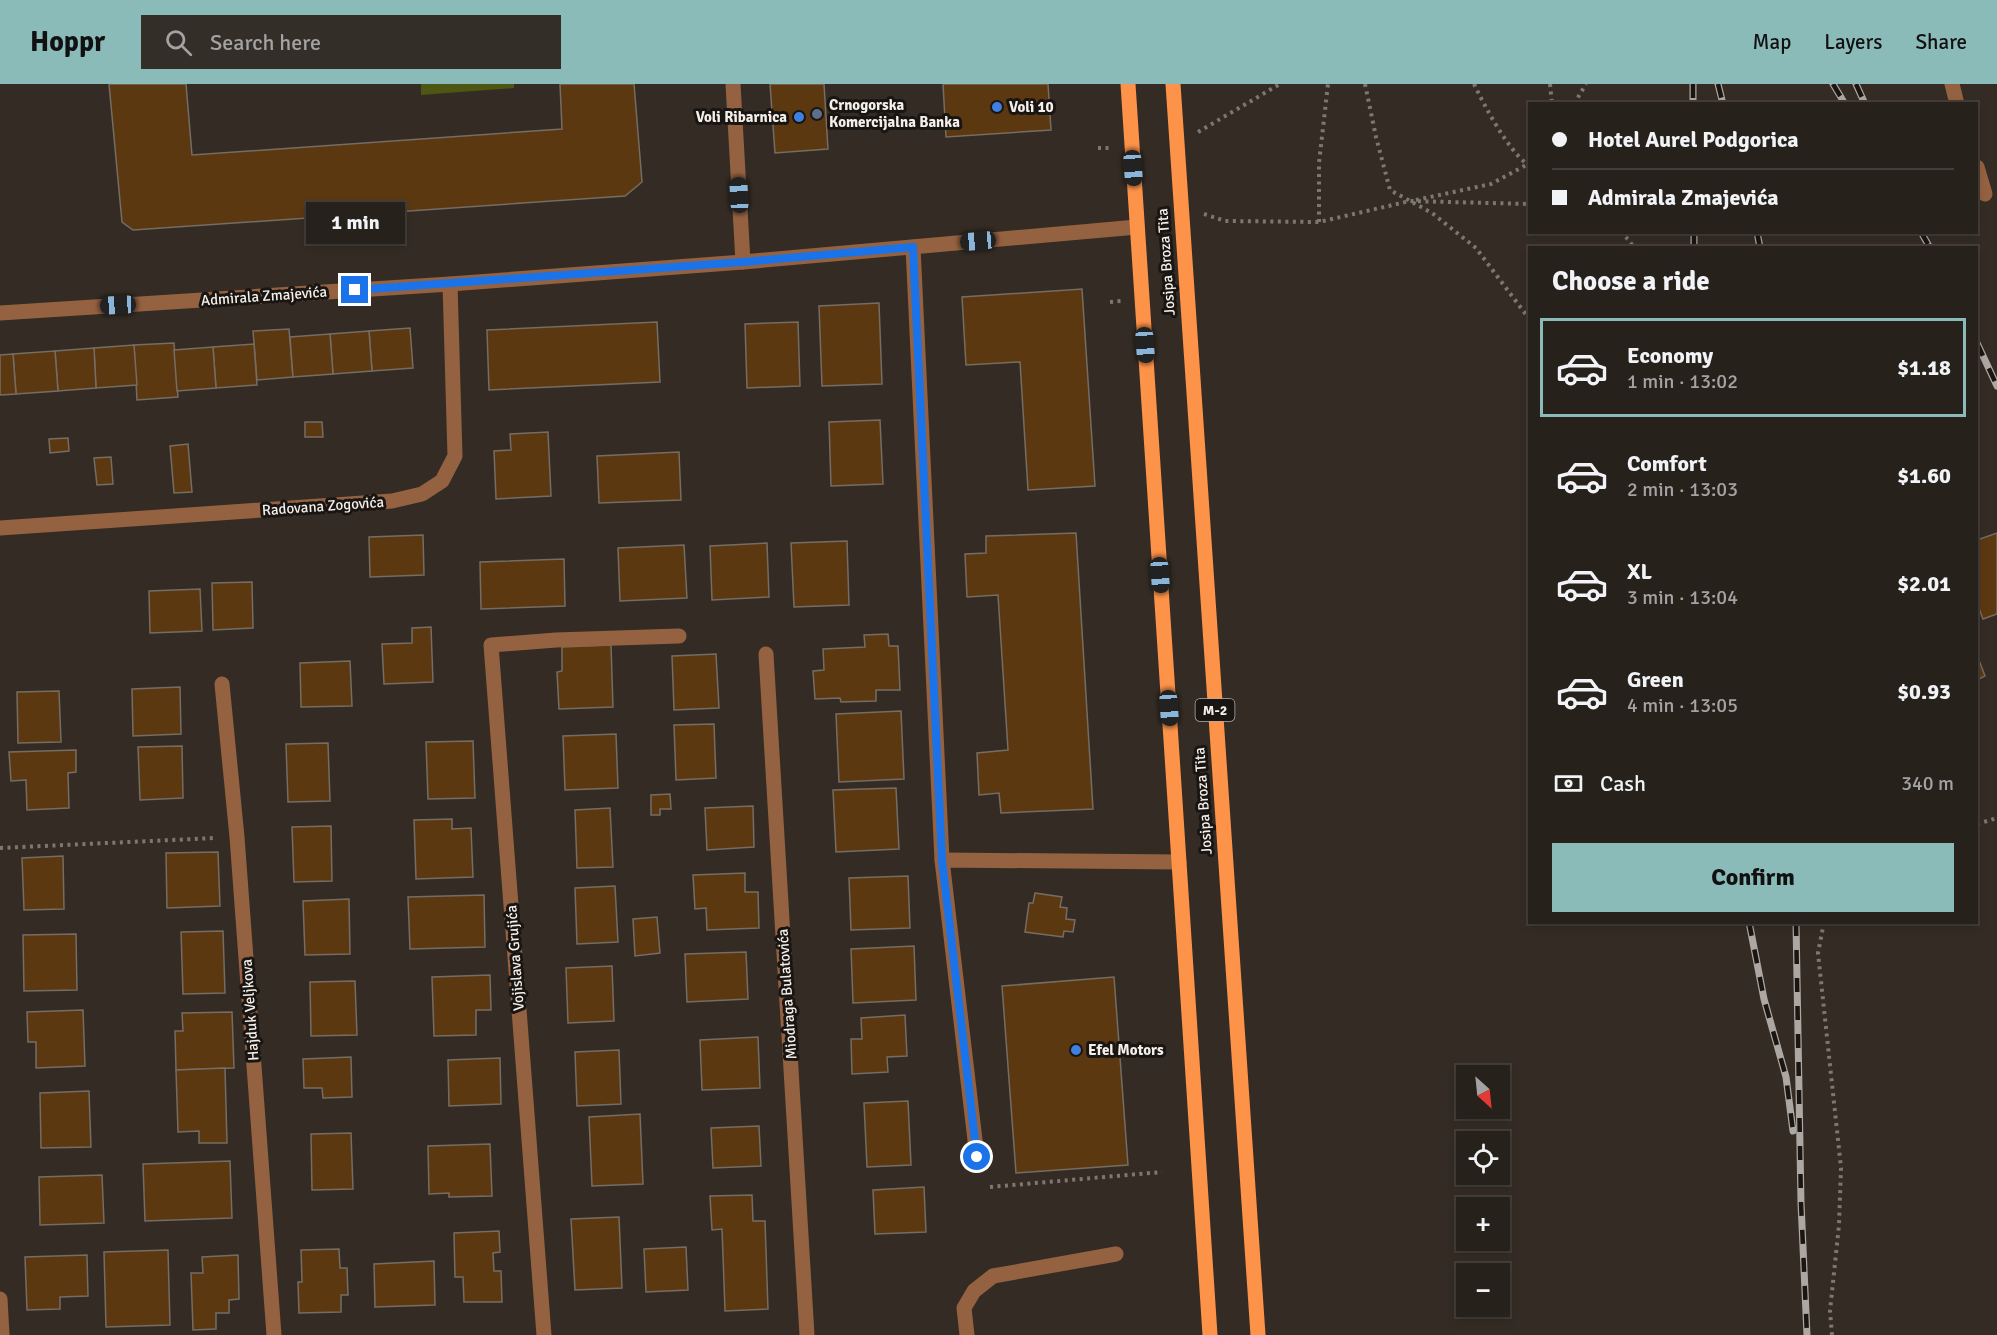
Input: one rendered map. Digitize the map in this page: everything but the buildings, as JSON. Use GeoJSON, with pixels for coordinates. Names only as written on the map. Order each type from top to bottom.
{"type":"FeatureCollection","features":[{"type":"Feature","properties":{"kind":"main road","name":"Josipa Broza Tita"},"geometry":{"type":"LineString","coordinates":[[1128,84],[1210,1335]]}},
{"type":"Feature","properties":{"kind":"main road","name":"Josipa Broza Tita"},"geometry":{"type":"LineString","coordinates":[[1173,84],[1258,1335]]}},
{"type":"Feature","properties":{"kind":"street"},"geometry":{"type":"LineString","coordinates":[[733,84],[743,262]]}},
{"type":"Feature","properties":{"kind":"street"},"geometry":{"type":"LineString","coordinates":[[1952,84],[1956,102]]}},
{"type":"Feature","properties":{"kind":"street"},"geometry":{"type":"LineString","coordinates":[[1978,170],[1985,194]]}},
{"type":"Feature","properties":{"kind":"street","name":"Admirala Zmajevića"},"geometry":{"type":"LineString","coordinates":[[0,313],[450,284],[743,262],[1137,226]]}},
{"type":"Feature","properties":{"kind":"street"},"geometry":{"type":"LineString","coordinates":[[913,247],[942,860],[977,1157]]}},
{"type":"Feature","properties":{"kind":"street","name":"Radovana Zogovića"},"geometry":{"type":"LineString","coordinates":[[0,528],[392,501],[422,494],[442,481],[454,456],[450,284]]}},
{"type":"Feature","properties":{"kind":"street","name":"Vojislava Grujića"},"geometry":{"type":"LineString","coordinates":[[544,1335],[491,645],[556,640],[679,636]]}},
{"type":"Feature","properties":{"kind":"street","name":"Miodraga Bulatovića"},"geometry":{"type":"LineString","coordinates":[[766,654],[807,1335]]}},
{"type":"Feature","properties":{"kind":"street","name":"Hajduk Veljkova"},"geometry":{"type":"LineString","coordinates":[[222,684],[237,837],[274,1335]]}},
{"type":"Feature","properties":{"kind":"street"},"geometry":{"type":"LineString","coordinates":[[942,860],[1179,862]]}},
{"type":"Feature","properties":{"kind":"street"},"geometry":{"type":"LineString","coordinates":[[967,1335],[964,1308],[974,1291],[993,1276],[1116,1254]]}},
{"type":"Feature","properties":{"kind":"street"},"geometry":{"type":"LineString","coordinates":[[0,1299],[2,1335]]}},
{"type":"Feature","properties":{"kind":"path"},"geometry":{"type":"LineString","coordinates":[[1177,144],[1280,84]]}},
{"type":"Feature","properties":{"kind":"path"},"geometry":{"type":"LineString","coordinates":[[1319,222],[1319,163],[1328,84]]}},
{"type":"Feature","properties":{"kind":"path"},"geometry":{"type":"LineString","coordinates":[[1365,84],[1390,190],[1432,213],[1476,248],[1528,317]]}},
{"type":"Feature","properties":{"kind":"path"},"geometry":{"type":"LineString","coordinates":[[1474,84],[1483,103],[1519,158],[1528,164]]}},
{"type":"Feature","properties":{"kind":"path"},"geometry":{"type":"LineString","coordinates":[[1550,84],[1552,102]]}},
{"type":"Feature","properties":{"kind":"path"},"geometry":{"type":"LineString","coordinates":[[1575,102],[1586,84]]}},
{"type":"Feature","properties":{"kind":"path"},"geometry":{"type":"LineString","coordinates":[[1181,206],[1225,221],[1319,222],[1491,184],[1528,166]]}},
{"type":"Feature","properties":{"kind":"path"},"geometry":{"type":"LineString","coordinates":[[1410,201],[1528,204]]}},
{"type":"Feature","properties":{"kind":"path"},"geometry":{"type":"LineString","coordinates":[[1622,234],[1633,246]]}},
{"type":"Feature","properties":{"kind":"path"},"geometry":{"type":"LineString","coordinates":[[1978,824],[1997,818]]}},
{"type":"Feature","properties":{"kind":"path"},"geometry":{"type":"LineString","coordinates":[[0,848],[237,837]]}},
{"type":"Feature","properties":{"kind":"path"},"geometry":{"type":"LineString","coordinates":[[1824,924],[1818,952],[1840,1168],[1839,1225],[1830,1311],[1832,1335]]}},
{"type":"Feature","properties":{"kind":"path"},"geometry":{"type":"LineString","coordinates":[[990,1187],[1162,1172]]}},
{"type":"Feature","properties":{"kind":"green space"},"geometry":{"type":"Polygon","coordinates":[[[421,84],[514,84],[514,88],[421,95],[421,84]]]}},
{"type":"Feature","properties":{"kind":"railway"},"geometry":{"type":"LineString","coordinates":[[1693,84],[1693,102]]}},
{"type":"Feature","properties":{"kind":"railway"},"geometry":{"type":"LineString","coordinates":[[1718,84],[1722,102]]}},
{"type":"Feature","properties":{"kind":"railway"},"geometry":{"type":"LineString","coordinates":[[1833,84],[1844,102]]}},
{"type":"Feature","properties":{"kind":"railway"},"geometry":{"type":"LineString","coordinates":[[1856,84],[1864,102]]}},
{"type":"Feature","properties":{"kind":"railway"},"geometry":{"type":"LineString","coordinates":[[1694,234],[1694,246]]}},
{"type":"Feature","properties":{"kind":"railway"},"geometry":{"type":"LineString","coordinates":[[1757,234],[1760,246]]}},
{"type":"Feature","properties":{"kind":"railway"},"geometry":{"type":"LineString","coordinates":[[1922,234],[1929,246]]}},
{"type":"Feature","properties":{"kind":"railway"},"geometry":{"type":"LineString","coordinates":[[1978,345],[1997,386]]}},
{"type":"Feature","properties":{"kind":"railway"},"geometry":{"type":"LineString","coordinates":[[1749,924],[1764,999],[1786,1077],[1793,1131]]}},
{"type":"Feature","properties":{"kind":"railway"},"geometry":{"type":"LineString","coordinates":[[1796,924],[1801,1203],[1807,1335]]}},
{"type":"Feature","properties":{"kind":"place","name":"Voli 10"},"geometry":{"type":"Point","coordinates":[997,107]}},
{"type":"Feature","properties":{"kind":"place","name":"Crnogorska Komercijalna Banka"},"geometry":{"type":"Point","coordinates":[817,114]}},
{"type":"Feature","properties":{"kind":"place","name":"Voli Ribarnica"},"geometry":{"type":"Point","coordinates":[799,117]}},
{"type":"Feature","properties":{"kind":"place","name":"Efel Motors"},"geometry":{"type":"Point","coordinates":[1076,1050]}},
{"type":"Feature","properties":{"kind":"route"},"geometry":{"type":"LineString","coordinates":[[355,290],[743,262],[913,247],[942,860],[977,1157]]}}]}
